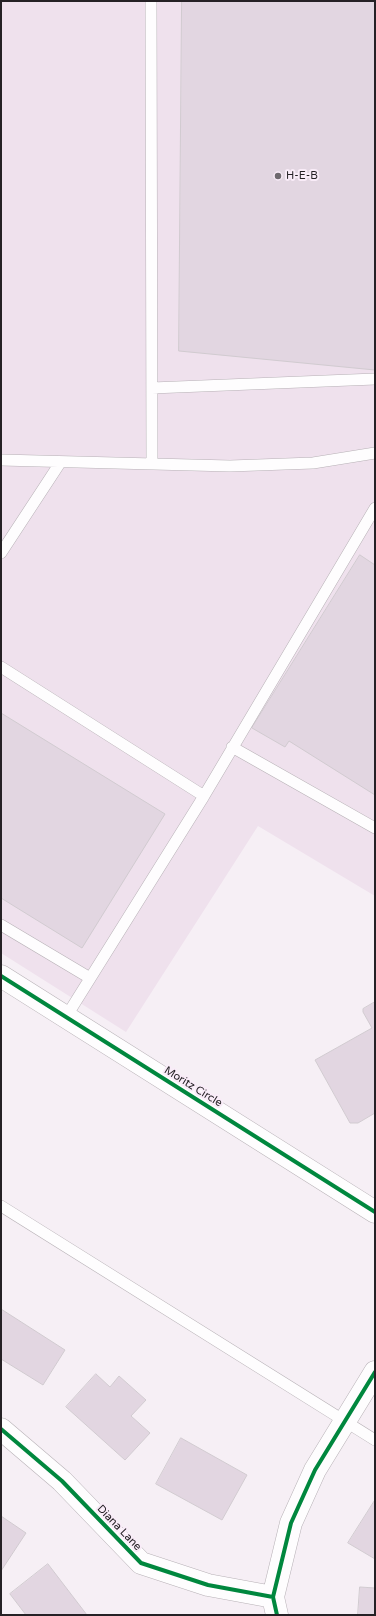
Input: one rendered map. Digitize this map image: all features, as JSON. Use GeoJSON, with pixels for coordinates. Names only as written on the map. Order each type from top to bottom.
{"type":"FeatureCollection","features":[{"type":"Feature","properties":{"kind":"street","name":"Moritz Circle"},"geometry":{"type":"LineString","coordinates":[[1,976],[375,1212]]}},
{"type":"Feature","properties":{"kind":"street"},"geometry":{"type":"LineString","coordinates":[[275,1606],[291,1523],[315,1470],[375,1372]]}},
{"type":"Feature","properties":{"kind":"street","name":"Diana Lane"},"geometry":{"type":"LineString","coordinates":[[1,1428],[62,1481],[141,1564],[275,1606]]}},
{"type":"Feature","properties":{"kind":"lane"},"geometry":{"type":"LineString","coordinates":[[151,1],[152,464]]}},
{"type":"Feature","properties":{"kind":"lane"},"geometry":{"type":"LineString","coordinates":[[152,388],[375,379]]}},
{"type":"Feature","properties":{"kind":"lane"},"geometry":{"type":"LineString","coordinates":[[1,460],[230,466],[313,463],[375,453]]}},
{"type":"Feature","properties":{"kind":"lane"},"geometry":{"type":"LineString","coordinates":[[1,553],[60,462]]}},
{"type":"Feature","properties":{"kind":"lane"},"geometry":{"type":"LineString","coordinates":[[66,1017],[204,796],[375,508]]}},
{"type":"Feature","properties":{"kind":"lane"},"geometry":{"type":"LineString","coordinates":[[1,667],[204,796]]}},
{"type":"Feature","properties":{"kind":"lane"},"geometry":{"type":"LineString","coordinates":[[232,747],[375,828]]}},
{"type":"Feature","properties":{"kind":"lane"},"geometry":{"type":"LineString","coordinates":[[1,925],[90,978]]}},
{"type":"Feature","properties":{"kind":"lane"},"geometry":{"type":"LineString","coordinates":[[1,1206],[375,1440]]}},
{"type":"Feature","properties":{"kind":"shaded area"},"geometry":{"type":"Polygon","coordinates":[[[1,1],[375,1],[375,896],[258,826],[126,1032],[1,953],[1,1]]]}},
{"type":"Feature","properties":{"kind":"building","name":"H-E-B"},"geometry":{"type":"Polygon","coordinates":[[[182,1],[375,1],[375,370],[179,351],[182,1]]]}},
{"type":"Feature","properties":{"kind":"building"},"geometry":{"type":"Polygon","coordinates":[[[360,555],[375,565],[375,795],[289,741],[285,747],[252,728],[360,555]]]}},
{"type":"Feature","properties":{"kind":"building"},"geometry":{"type":"Polygon","coordinates":[[[1,713],[165,814],[82,948],[1,898],[1,713]]]}},
{"type":"Feature","properties":{"kind":"building"},"geometry":{"type":"Polygon","coordinates":[[[375,1002],[375,1113],[358,1123],[350,1123],[315,1060],[372,1028],[363,1012],[363,1009],[375,1002]]]}},
{"type":"Feature","properties":{"kind":"building"},"geometry":{"type":"Polygon","coordinates":[[[1,1309],[65,1350],[43,1385],[1,1359],[1,1309]]]}},
{"type":"Feature","properties":{"kind":"building"},"geometry":{"type":"Polygon","coordinates":[[[96,1374],[110,1387],[119,1376],[146,1400],[131,1416],[150,1433],[125,1460],[66,1407],[96,1374]]]}},
{"type":"Feature","properties":{"kind":"building"},"geometry":{"type":"Polygon","coordinates":[[[181,1438],[247,1475],[222,1520],[156,1484],[181,1438]]]}},
{"type":"Feature","properties":{"kind":"building"},"geometry":{"type":"Polygon","coordinates":[[[375,1500],[375,1559],[348,1543],[375,1500]]]}},
{"type":"Feature","properties":{"kind":"building"},"geometry":{"type":"Polygon","coordinates":[[[1,1516],[26,1533],[1,1571],[1,1516]]]}},
{"type":"Feature","properties":{"kind":"building"},"geometry":{"type":"Polygon","coordinates":[[[48,1564],[87,1615],[26,1615],[10,1594],[48,1564]]]}},
{"type":"Feature","properties":{"kind":"building"},"geometry":{"type":"Polygon","coordinates":[[[360,1587],[375,1588],[375,1615],[358,1615],[360,1587]]]}},
{"type":"Feature","properties":{"kind":"cycle path"},"geometry":{"type":"LineString","coordinates":[[1,976],[375,1212]]}},
{"type":"Feature","properties":{"kind":"cycle path"},"geometry":{"type":"LineString","coordinates":[[277,1615],[273,1597],[291,1523],[315,1470],[375,1372]]}},
{"type":"Feature","properties":{"kind":"cycle path"},"geometry":{"type":"LineString","coordinates":[[1,1429],[62,1481],[141,1563],[208,1585],[273,1597]]}},
{"type":"Feature","properties":{"kind":"place","name":"H-E-B"},"geometry":{"type":"Point","coordinates":[278,176]}}]}
